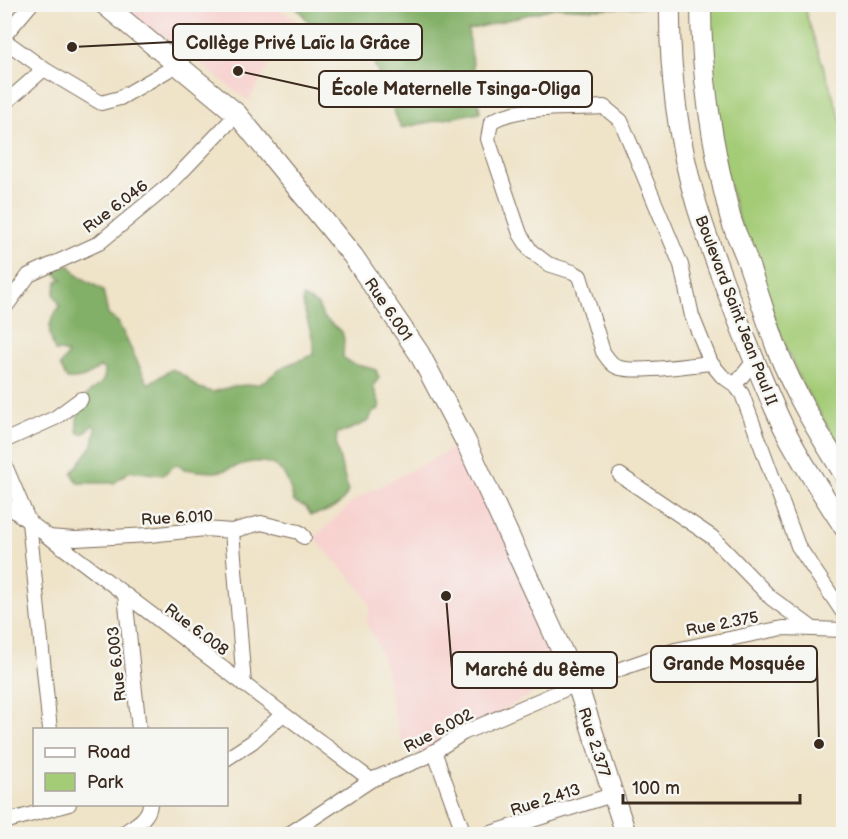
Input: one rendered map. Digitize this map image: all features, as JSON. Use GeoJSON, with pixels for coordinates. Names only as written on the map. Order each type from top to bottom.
{"type":"FeatureCollection","features":[{"type":"Feature","properties":{"kind":"main road","name":"Rue 6.001"},"geometry":{"type":"LineString","coordinates":[[104,4],[237,114],[353,256],[419,353],[466,442],[577,684]]}},
{"type":"Feature","properties":{"kind":"main road","name":"Boulevard Saint Jean Paul II"},"geometry":{"type":"LineString","coordinates":[[670,4],[669,48],[680,132],[696,205],[727,294],[783,426],[843,527]]}},
{"type":"Feature","properties":{"kind":"main road","name":"Boulevard Saint Jean Paul II"},"geometry":{"type":"LineString","coordinates":[[701,4],[700,45],[704,89],[730,217],[747,259],[778,351],[815,427],[843,474]]}},
{"type":"Feature","properties":{"kind":"main road","name":"Rue 2.377"},"geometry":{"type":"LineString","coordinates":[[577,684],[626,834]]}},
{"type":"Feature","properties":{"kind":"street"},"geometry":{"type":"LineString","coordinates":[[32,4],[4,38],[44,69],[101,103],[120,98],[177,65]]}},
{"type":"Feature","properties":{"kind":"street"},"geometry":{"type":"LineString","coordinates":[[4,104],[44,69]]}},
{"type":"Feature","properties":{"kind":"street"},"geometry":{"type":"LineString","coordinates":[[711,363],[634,369],[619,368],[609,362],[603,352],[580,276],[548,264],[531,251],[520,234],[488,140],[491,122],[500,116],[520,112],[604,107],[621,121],[681,265],[692,316],[711,363],[742,394],[798,546],[843,614]]}},
{"type":"Feature","properties":{"kind":"street","name":"Rue 6.046"},"geometry":{"type":"LineString","coordinates":[[4,309],[28,275],[99,243],[169,185],[237,114]]}},
{"type":"Feature","properties":{"kind":"street"},"geometry":{"type":"LineString","coordinates":[[735,385],[754,361]]}},
{"type":"Feature","properties":{"kind":"street"},"geometry":{"type":"LineString","coordinates":[[4,441],[55,418],[81,399]]}},
{"type":"Feature","properties":{"kind":"street"},"geometry":{"type":"LineString","coordinates":[[4,463],[29,522],[50,728]]}},
{"type":"Feature","properties":{"kind":"street"},"geometry":{"type":"LineString","coordinates":[[620,475],[712,537],[771,598],[812,628]]}},
{"type":"Feature","properties":{"kind":"street","name":"Rue 6.008"},"geometry":{"type":"LineString","coordinates":[[4,503],[370,780]]}},
{"type":"Feature","properties":{"kind":"street","name":"Rue 6.010"},"geometry":{"type":"LineString","coordinates":[[48,537],[76,539],[206,529],[232,531],[261,523],[298,532],[304,537]]}},
{"type":"Feature","properties":{"kind":"street"},"geometry":{"type":"LineString","coordinates":[[232,531],[244,685]]}},
{"type":"Feature","properties":{"kind":"street","name":"Rue 6.003"},"geometry":{"type":"LineString","coordinates":[[125,594],[139,728]]}},
{"type":"Feature","properties":{"kind":"street","name":"Rue 2.375"},"geometry":{"type":"LineString","coordinates":[[577,684],[675,650],[783,628],[843,630]]}},
{"type":"Feature","properties":{"kind":"street","name":"Rue 6.002"},"geometry":{"type":"LineString","coordinates":[[289,834],[370,780],[426,757],[463,734],[577,684]]}},
{"type":"Feature","properties":{"kind":"street"},"geometry":{"type":"LineString","coordinates":[[228,758],[284,714]]}},
{"type":"Feature","properties":{"kind":"street"},"geometry":{"type":"LineString","coordinates":[[434,751],[464,834]]}},
{"type":"Feature","properties":{"kind":"street","name":"Rue 2.413"},"geometry":{"type":"LineString","coordinates":[[488,834],[612,795]]}},
{"type":"Feature","properties":{"kind":"street"},"geometry":{"type":"LineString","coordinates":[[4,822],[58,806]]}},
{"type":"Feature","properties":{"kind":"street"},"geometry":{"type":"LineString","coordinates":[[122,834],[144,818],[149,812],[150,806]]}},
{"type":"Feature","properties":{"kind":"shaded area"},"geometry":{"type":"Polygon","coordinates":[[[117,5],[271,5],[297,20],[248,101],[172,41],[132,18],[117,5]]]}},
{"type":"Feature","properties":{"kind":"shaded area"},"geometry":{"type":"Polygon","coordinates":[[[461,444],[500,525],[560,677],[425,757],[401,741],[386,670],[376,640],[366,624],[370,606],[359,587],[314,538],[354,500],[461,444]]]}},
{"type":"Feature","properties":{"kind":"green space"},"geometry":{"type":"Polygon","coordinates":[[[652,4],[652,6],[592,9],[557,7],[468,30],[480,112],[401,128],[365,42],[322,37],[294,5],[652,4]]]}},
{"type":"Feature","properties":{"kind":"green space"},"geometry":{"type":"Polygon","coordinates":[[[705,5],[805,5],[843,126],[843,452],[802,384],[780,334],[737,215],[717,138],[705,5]]]}},
{"type":"Feature","properties":{"kind":"green space"},"geometry":{"type":"Polygon","coordinates":[[[70,266],[77,275],[103,290],[108,315],[118,322],[148,384],[172,369],[185,376],[197,387],[212,392],[235,386],[260,384],[285,366],[313,355],[313,341],[303,297],[318,305],[323,317],[342,332],[343,357],[355,364],[376,370],[379,378],[373,386],[380,405],[378,410],[372,413],[369,421],[337,433],[336,445],[348,491],[342,502],[328,511],[311,515],[306,507],[294,502],[282,472],[277,467],[263,462],[253,462],[212,472],[184,469],[180,465],[175,465],[163,475],[130,471],[114,483],[78,483],[72,473],[93,445],[96,428],[92,425],[82,434],[78,432],[78,412],[84,399],[100,384],[105,374],[104,369],[100,367],[85,377],[67,379],[60,366],[68,354],[55,351],[50,332],[51,323],[60,306],[54,294],[57,281],[62,279],[55,273],[54,267],[70,266]]]}},
{"type":"Feature","properties":{"kind":"place","name":"Collège Privé Laïc la Grâce"},"geometry":{"type":"Point","coordinates":[72,47]}},
{"type":"Feature","properties":{"kind":"place","name":"École Maternelle Tsinga-Oliga"},"geometry":{"type":"Point","coordinates":[238,71]}},
{"type":"Feature","properties":{"kind":"place","name":"Marché du 8ème"},"geometry":{"type":"Point","coordinates":[446,596]}},
{"type":"Feature","properties":{"kind":"place","name":"Grande Mosquée"},"geometry":{"type":"Point","coordinates":[819,744]}}]}
